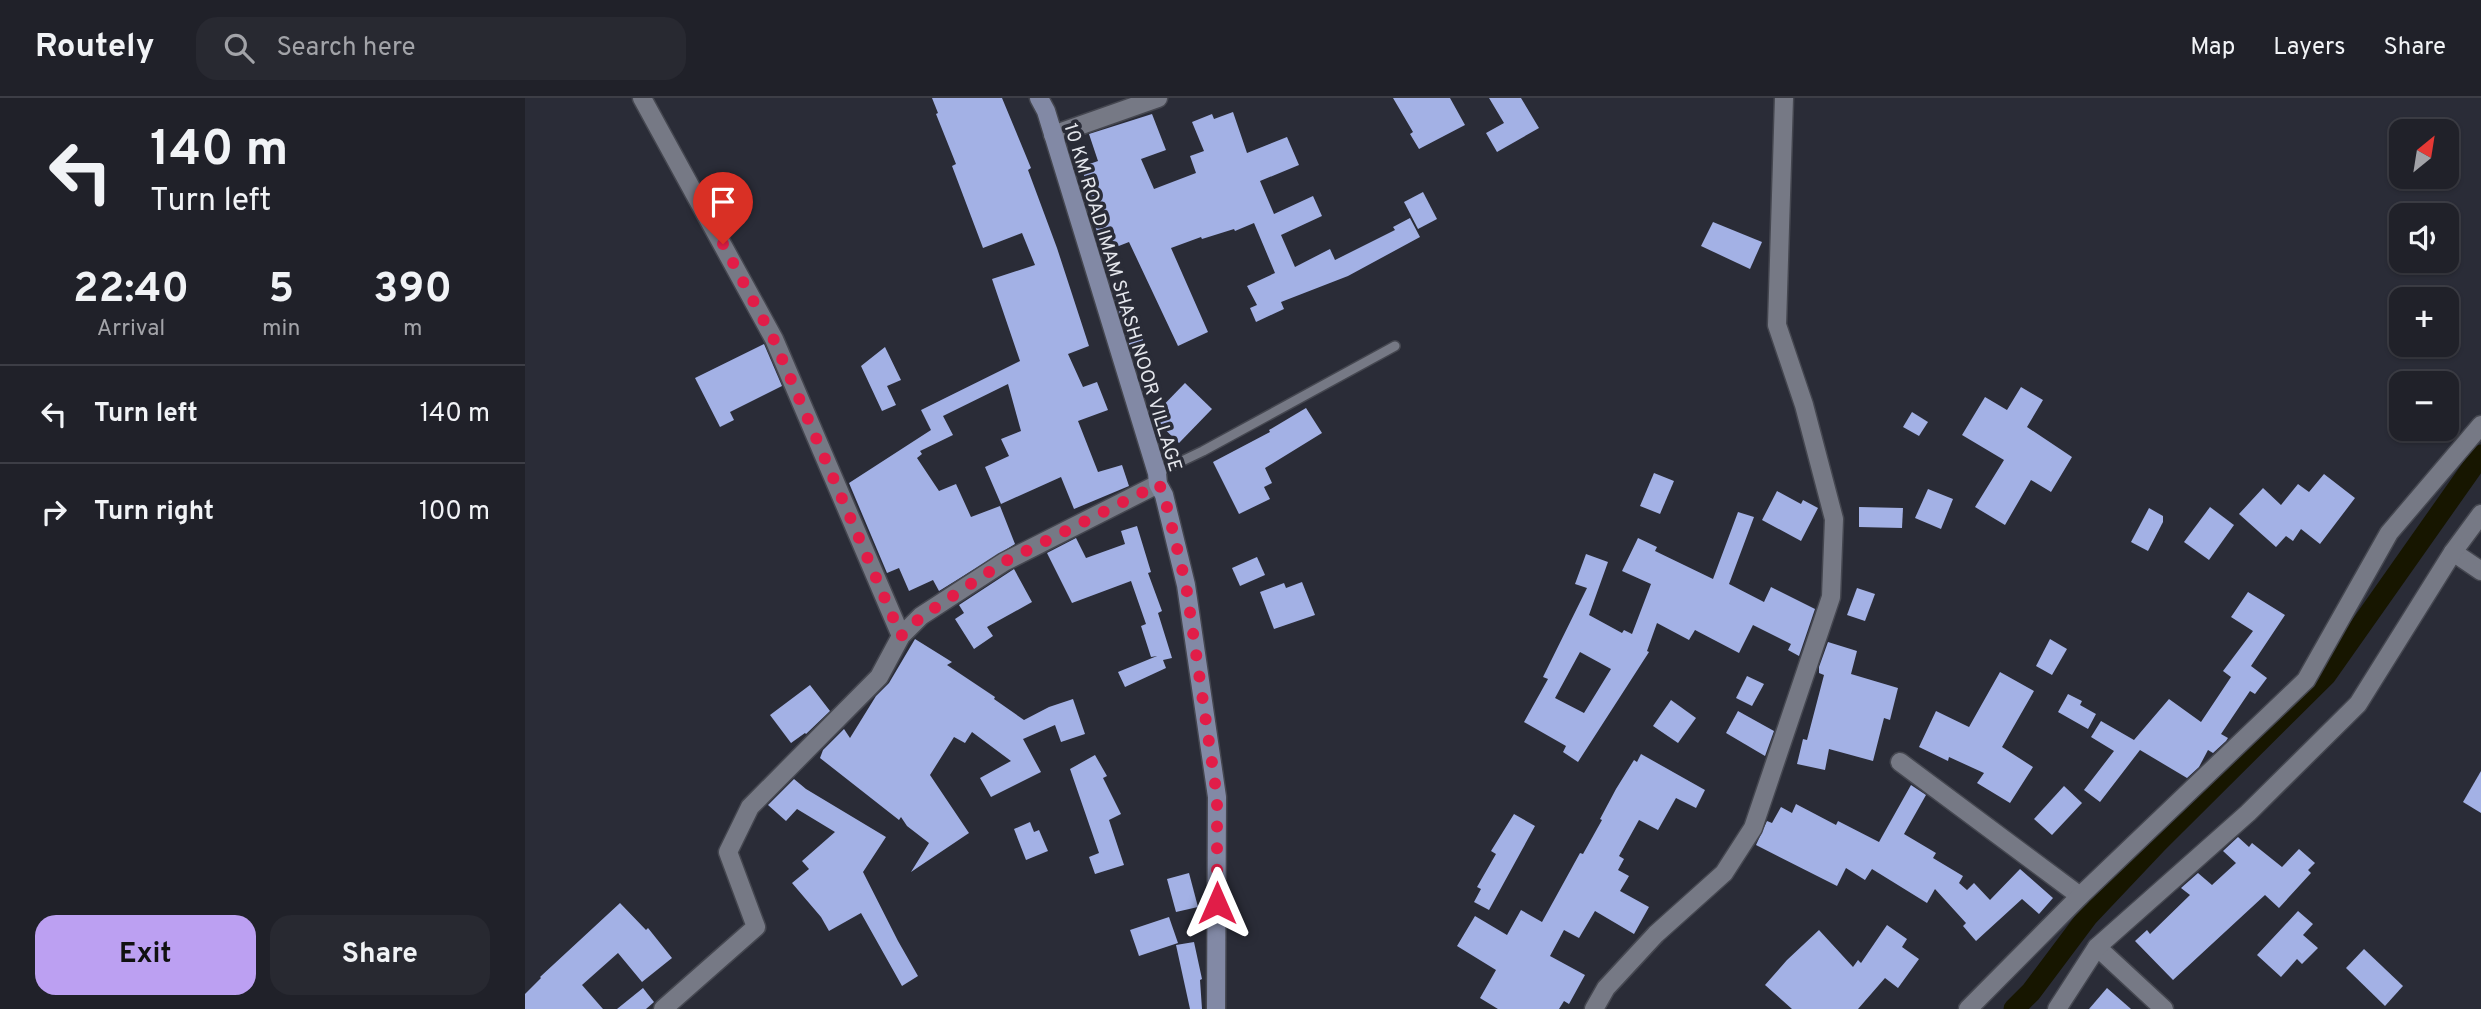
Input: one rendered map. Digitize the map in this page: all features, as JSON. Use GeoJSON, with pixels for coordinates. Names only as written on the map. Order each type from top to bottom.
{"type":"FeatureCollection","features":[{"type":"Feature","properties":{"kind":"street"},"geometry":{"type":"LineString","coordinates":[[642,98],[774,340],[901,636]]}},
{"type":"Feature","properties":{"kind":"street","name":"10 KM ROAD IMAM SHASH NOOR VILLAGE"},"geometry":{"type":"LineString","coordinates":[[1039,98],[1053,135],[1164,495],[1186,585],[1217,797],[1216,1009]]}},
{"type":"Feature","properties":{"kind":"street"},"geometry":{"type":"LineString","coordinates":[[1053,135],[1158,98]]}},
{"type":"Feature","properties":{"kind":"street"},"geometry":{"type":"LineString","coordinates":[[1594,1009],[1606,988],[1655,934],[1724,873],[1753,828],[1831,597],[1834,519],[1804,405],[1777,325],[1784,98]]}},
{"type":"Feature","properties":{"kind":"street"},"geometry":{"type":"LineString","coordinates":[[1968,1009],[2080,896],[2306,680],[2389,533],[2481,425]]}},
{"type":"Feature","properties":{"kind":"street"},"geometry":{"type":"LineString","coordinates":[[663,1009],[756,927],[728,852],[750,807],[879,677],[901,636],[921,617],[1004,562],[1158,479]]}},
{"type":"Feature","properties":{"kind":"street"},"geometry":{"type":"LineString","coordinates":[[2057,1009],[2097,947],[2248,813],[2358,704],[2453,552],[2481,514]]}},
{"type":"Feature","properties":{"kind":"street"},"geometry":{"type":"LineString","coordinates":[[2453,552],[2481,571]]}},
{"type":"Feature","properties":{"kind":"street"},"geometry":{"type":"LineString","coordinates":[[1900,762],[2080,896]]}},
{"type":"Feature","properties":{"kind":"street"},"geometry":{"type":"LineString","coordinates":[[2097,947],[2164,1009]]}},
{"type":"Feature","properties":{"kind":"lane"},"geometry":{"type":"LineString","coordinates":[[1158,479],[1203,451],[1395,345]]}},
{"type":"Feature","properties":{"kind":"building"},"geometry":{"type":"Polygon","coordinates":[[[932,98],[1002,98],[1031,168],[1028,170],[1089,346],[1068,354],[1083,387],[1097,382],[1108,410],[1078,421],[1098,472],[1122,465],[1129,486],[1074,509],[1061,477],[1001,504],[985,467],[1009,456],[1001,439],[1021,431],[1008,384],[943,416],[953,435],[920,451],[922,454],[917,458],[939,491],[956,484],[971,517],[1000,506],[1015,544],[939,591],[933,580],[909,591],[899,568],[887,573],[849,483],[931,430],[921,410],[1020,361],[992,279],[1035,265],[1022,233],[983,248],[952,166],[956,164],[932,98]]]}},
{"type":"Feature","properties":{"kind":"building"},"geometry":{"type":"Polygon","coordinates":[[[1393,98],[1450,98],[1465,125],[1419,149],[1410,134],[1413,132],[1393,98]]]}},
{"type":"Feature","properties":{"kind":"building"},"geometry":{"type":"Polygon","coordinates":[[[1489,98],[1521,98],[1539,128],[1497,152],[1486,133],[1504,123],[1489,98]]]}},
{"type":"Feature","properties":{"kind":"building"},"geometry":{"type":"Polygon","coordinates":[[[1233,112],[1247,153],[1287,137],[1299,165],[1260,181],[1274,214],[1313,196],[1322,216],[1281,235],[1295,267],[1330,249],[1335,260],[1395,230],[1393,227],[1410,218],[1420,237],[1348,276],[1281,302],[1284,309],[1256,322],[1250,308],[1257,305],[1247,286],[1275,273],[1254,223],[1235,231],[1234,229],[1202,239],[1201,237],[1171,248],[1208,332],[1178,346],[1129,242],[1111,249],[1107,241],[1101,243],[1094,223],[1100,221],[1081,167],[1098,161],[1089,134],[1152,114],[1166,150],[1141,159],[1154,189],[1196,173],[1190,156],[1204,151],[1192,122],[1212,114],[1214,119],[1233,112]]]}},
{"type":"Feature","properties":{"kind":"building"},"geometry":{"type":"Polygon","coordinates":[[[1423,192],[1437,219],[1418,229],[1404,202],[1423,192]]]}},
{"type":"Feature","properties":{"kind":"building"},"geometry":{"type":"Polygon","coordinates":[[[1713,222],[1762,242],[1750,269],[1701,246],[1713,222]]]}},
{"type":"Feature","properties":{"kind":"building"},"geometry":{"type":"Polygon","coordinates":[[[1128,290],[1145,346],[1131,350],[1114,295],[1128,290]]]}},
{"type":"Feature","properties":{"kind":"building"},"geometry":{"type":"Polygon","coordinates":[[[764,344],[782,386],[730,412],[734,420],[720,427],[695,378],[764,344]]]}},
{"type":"Feature","properties":{"kind":"building"},"geometry":{"type":"Polygon","coordinates":[[[885,347],[901,380],[887,386],[896,405],[882,411],[861,366],[885,347]]]}},
{"type":"Feature","properties":{"kind":"building"},"geometry":{"type":"Polygon","coordinates":[[[1185,383],[1212,409],[1179,443],[1152,417],[1185,383]]]}},
{"type":"Feature","properties":{"kind":"building"},"geometry":{"type":"Polygon","coordinates":[[[2021,387],[2043,400],[2027,427],[2072,457],[2051,492],[2031,480],[2005,525],[1975,507],[2004,460],[1962,435],[1985,397],[2007,410],[2021,387]]]}},
{"type":"Feature","properties":{"kind":"building"},"geometry":{"type":"Polygon","coordinates":[[[1306,408],[1322,433],[1265,468],[1272,483],[1264,487],[1270,499],[1239,514],[1213,462],[1270,432],[1269,430],[1306,408]]]}},
{"type":"Feature","properties":{"kind":"building"},"geometry":{"type":"Polygon","coordinates":[[[1912,412],[1928,422],[1919,436],[1903,427],[1912,412]]]}},
{"type":"Feature","properties":{"kind":"building"},"geometry":{"type":"Polygon","coordinates":[[[1654,473],[1674,481],[1660,514],[1640,506],[1654,473]]]}},
{"type":"Feature","properties":{"kind":"building"},"geometry":{"type":"Polygon","coordinates":[[[2324,474],[2355,498],[2320,544],[2301,529],[2293,541],[2286,536],[2276,547],[2239,514],[2263,488],[2281,505],[2298,484],[2309,492],[2324,474]]]}},
{"type":"Feature","properties":{"kind":"building"},"geometry":{"type":"Polygon","coordinates":[[[1928,489],[1953,499],[1941,529],[1915,518],[1928,489]]]}},
{"type":"Feature","properties":{"kind":"building"},"geometry":{"type":"Polygon","coordinates":[[[1777,491],[1801,504],[1803,500],[1818,508],[1801,541],[1762,520],[1777,491]]]}},
{"type":"Feature","properties":{"kind":"building"},"geometry":{"type":"Polygon","coordinates":[[[1859,507],[1903,508],[1902,528],[1859,527],[1859,507]]]}},
{"type":"Feature","properties":{"kind":"building"},"geometry":{"type":"Polygon","coordinates":[[[2210,507],[2234,525],[2209,560],[2184,542],[2210,507]]]}},
{"type":"Feature","properties":{"kind":"building"},"geometry":{"type":"Polygon","coordinates":[[[2149,508],[2163,516],[2163,522],[2148,551],[2131,542],[2149,508]]]}},
{"type":"Feature","properties":{"kind":"building"},"geometry":{"type":"Polygon","coordinates":[[[1738,512],[1754,517],[1729,584],[1764,602],[1771,587],[1815,609],[1799,656],[1788,650],[1791,644],[1753,625],[1739,653],[1695,630],[1689,640],[1657,623],[1647,651],[1649,652],[1578,762],[1563,752],[1566,746],[1524,722],[1548,679],[1543,677],[1587,588],[1575,584],[1586,554],[1608,562],[1589,615],[1622,633],[1624,630],[1632,634],[1651,584],[1622,571],[1638,538],[1657,547],[1655,551],[1713,579],[1738,512]],[[1580,652],[1555,698],[1584,713],[1611,669],[1580,652]]]}},
{"type":"Feature","properties":{"kind":"building"},"geometry":{"type":"Polygon","coordinates":[[[1137,526],[1151,572],[1148,573],[1162,611],[1158,613],[1172,658],[1163,660],[1166,668],[1125,687],[1118,672],[1157,656],[1151,657],[1141,626],[1146,624],[1131,581],[1072,603],[1047,553],[1076,538],[1086,558],[1125,544],[1121,531],[1137,526]]]}},
{"type":"Feature","properties":{"kind":"building"},"geometry":{"type":"Polygon","coordinates":[[[1257,557],[1265,575],[1240,586],[1232,568],[1257,557]]]}},
{"type":"Feature","properties":{"kind":"building"},"geometry":{"type":"Polygon","coordinates":[[[1014,569],[1032,602],[987,627],[993,636],[974,649],[955,619],[964,613],[959,605],[1014,569]]]}},
{"type":"Feature","properties":{"kind":"building"},"geometry":{"type":"Polygon","coordinates":[[[1302,582],[1315,615],[1274,629],[1260,592],[1284,583],[1286,588],[1302,582]]]}},
{"type":"Feature","properties":{"kind":"building"},"geometry":{"type":"Polygon","coordinates":[[[1857,588],[1875,594],[1865,621],[1847,615],[1857,588]]]}},
{"type":"Feature","properties":{"kind":"building"},"geometry":{"type":"Polygon","coordinates":[[[2248,592],[2285,615],[2251,666],[2267,678],[2255,694],[2250,691],[2221,734],[2228,738],[2226,741],[2213,753],[2208,750],[2199,767],[2187,778],[2140,750],[2100,802],[2084,790],[2114,751],[2091,737],[2101,721],[2134,740],[2169,699],[2201,722],[2231,677],[2223,671],[2253,631],[2231,617],[2248,592]]]}},
{"type":"Feature","properties":{"kind":"building"},"geometry":{"type":"Polygon","coordinates":[[[915,639],[952,662],[947,665],[1024,720],[1049,707],[1073,699],[1085,734],[1061,742],[1055,725],[1023,739],[1041,772],[991,797],[980,778],[1011,761],[972,732],[965,743],[954,737],[930,775],[969,833],[911,872],[929,843],[907,826],[901,817],[899,820],[820,758],[823,750],[844,729],[850,738],[876,696],[889,683],[915,639]]]}},
{"type":"Feature","properties":{"kind":"building"},"geometry":{"type":"Polygon","coordinates":[[[2050,639],[2067,649],[2052,675],[2036,666],[2050,639]]]}},
{"type":"Feature","properties":{"kind":"building"},"geometry":{"type":"Polygon","coordinates":[[[1828,642],[1857,651],[1851,674],[1898,688],[1890,720],[1884,718],[1873,761],[1829,749],[1825,770],[1797,764],[1803,739],[1807,740],[1824,675],[1819,673],[1819,667],[1828,642]]]}},
{"type":"Feature","properties":{"kind":"building"},"geometry":{"type":"Polygon","coordinates":[[[2000,672],[2034,691],[2002,747],[2033,767],[2010,803],[1977,783],[1984,773],[1949,757],[1948,761],[1919,747],[1936,711],[1969,727],[2000,672]]]}},
{"type":"Feature","properties":{"kind":"building"},"geometry":{"type":"Polygon","coordinates":[[[1747,676],[1764,684],[1752,706],[1736,698],[1747,676]]]}},
{"type":"Feature","properties":{"kind":"building"},"geometry":{"type":"Polygon","coordinates":[[[810,685],[830,711],[806,734],[791,743],[770,715],[810,685]]]}},
{"type":"Feature","properties":{"kind":"building"},"geometry":{"type":"Polygon","coordinates":[[[2068,694],[2082,701],[2080,705],[2096,714],[2088,729],[2058,712],[2068,694]]]}},
{"type":"Feature","properties":{"kind":"building"},"geometry":{"type":"Polygon","coordinates":[[[1671,700],[1696,718],[1678,743],[1653,726],[1671,700]]]}},
{"type":"Feature","properties":{"kind":"building"},"geometry":{"type":"Polygon","coordinates":[[[1738,711],[1774,731],[1765,756],[1726,733],[1738,711]]]}},
{"type":"Feature","properties":{"kind":"building"},"geometry":{"type":"Polygon","coordinates":[[[1641,754],[1705,790],[1696,808],[1676,798],[1658,830],[1639,820],[1619,856],[1624,859],[1618,870],[1629,876],[1620,891],[1649,907],[1634,934],[1595,911],[1579,938],[1564,930],[1550,956],[1585,975],[1569,1004],[1564,1001],[1559,1009],[1498,1009],[1480,998],[1496,970],[1457,946],[1475,916],[1507,935],[1521,910],[1542,922],[1580,853],[1583,854],[1602,820],[1600,819],[1616,789],[1634,760],[1637,762],[1641,754]]]}},
{"type":"Feature","properties":{"kind":"building"},"geometry":{"type":"Polygon","coordinates":[[[1095,755],[1107,776],[1103,778],[1121,814],[1109,820],[1124,865],[1095,874],[1089,857],[1099,853],[1070,769],[1095,755]]]}},
{"type":"Feature","properties":{"kind":"building"},"geometry":{"type":"Polygon","coordinates":[[[2481,771],[2481,813],[2463,802],[2481,771]]]}},
{"type":"Feature","properties":{"kind":"building"},"geometry":{"type":"Polygon","coordinates":[[[794,779],[886,837],[863,872],[918,976],[902,986],[861,913],[829,931],[821,917],[792,883],[809,869],[802,861],[835,832],[797,809],[786,821],[768,805],[794,779]]]}},
{"type":"Feature","properties":{"kind":"building"},"geometry":{"type":"Polygon","coordinates":[[[1911,785],[1926,795],[1904,834],[1936,853],[1933,858],[1963,876],[1959,883],[1967,890],[1974,883],[1990,900],[2020,869],[2053,898],[2039,914],[2022,899],[1976,941],[1963,926],[1966,923],[1935,889],[1927,903],[1872,869],[1865,880],[1846,868],[1837,886],[1756,845],[1767,821],[1772,823],[1781,807],[1792,813],[1796,804],[1836,825],[1838,821],[1879,842],[1911,785]]]}},
{"type":"Feature","properties":{"kind":"building"},"geometry":{"type":"Polygon","coordinates":[[[2064,786],[2082,803],[2052,835],[2034,819],[2064,786]]]}},
{"type":"Feature","properties":{"kind":"building"},"geometry":{"type":"Polygon","coordinates":[[[1514,814],[1535,826],[1489,910],[1474,902],[1481,889],[1477,887],[1496,854],[1491,851],[1514,814]]]}},
{"type":"Feature","properties":{"kind":"building"},"geometry":{"type":"Polygon","coordinates":[[[1030,822],[1034,832],[1039,830],[1048,851],[1026,860],[1014,829],[1030,822]]]}},
{"type":"Feature","properties":{"kind":"building"},"geometry":{"type":"Polygon","coordinates":[[[2238,837],[2249,847],[2252,843],[2282,867],[2299,849],[2315,863],[2308,870],[2311,873],[2279,908],[2265,895],[2173,980],[2135,941],[2147,930],[2150,934],[2190,895],[2181,888],[2198,873],[2212,885],[2236,863],[2223,851],[2238,837]]]}},
{"type":"Feature","properties":{"kind":"building"},"geometry":{"type":"Polygon","coordinates":[[[1189,873],[1198,907],[1176,912],[1167,879],[1189,873]]]}},
{"type":"Feature","properties":{"kind":"building"},"geometry":{"type":"Polygon","coordinates":[[[620,903],[646,930],[648,928],[672,958],[642,982],[618,953],[582,985],[603,1009],[525,1009],[525,994],[540,977],[620,903]]]}},
{"type":"Feature","properties":{"kind":"building"},"geometry":{"type":"Polygon","coordinates":[[[2298,911],[2313,924],[2303,935],[2318,948],[2302,964],[2297,959],[2281,977],[2257,955],[2298,911]]]}},
{"type":"Feature","properties":{"kind":"building"},"geometry":{"type":"Polygon","coordinates":[[[1169,917],[1178,943],[1139,956],[1130,930],[1169,917]]]}},
{"type":"Feature","properties":{"kind":"building"},"geometry":{"type":"Polygon","coordinates":[[[1887,925],[1907,939],[1902,947],[1919,959],[1898,988],[1885,978],[1858,1009],[1792,1009],[1765,985],[1819,930],[1853,967],[1858,960],[1861,963],[1887,925]]]}},
{"type":"Feature","properties":{"kind":"building"},"geometry":{"type":"Polygon","coordinates":[[[1194,942],[1202,979],[1202,1009],[1190,1009],[1176,945],[1194,942]]]}},
{"type":"Feature","properties":{"kind":"building"},"geometry":{"type":"Polygon","coordinates":[[[2364,949],[2403,986],[2385,1006],[2346,968],[2364,949]]]}},
{"type":"Feature","properties":{"kind":"building"},"geometry":{"type":"Polygon","coordinates":[[[643,988],[654,1002],[646,1009],[617,1009],[643,988]]]}},
{"type":"Feature","properties":{"kind":"building"},"geometry":{"type":"Polygon","coordinates":[[[2107,988],[2131,1009],[2089,1009],[2107,988]]]}},
{"type":"Feature","properties":{"kind":"waterway"},"geometry":{"type":"LineString","coordinates":[[2014,1009],[2031,992],[2088,916],[2158,842],[2326,675],[2481,455]]}},
{"type":"Feature","properties":{"kind":"route"},"geometry":{"type":"LineString","coordinates":[[723,244],[774,340],[901,636],[921,617],[1004,562],[1159,484],[1186,585],[1217,797],[1217,903]]}}]}
